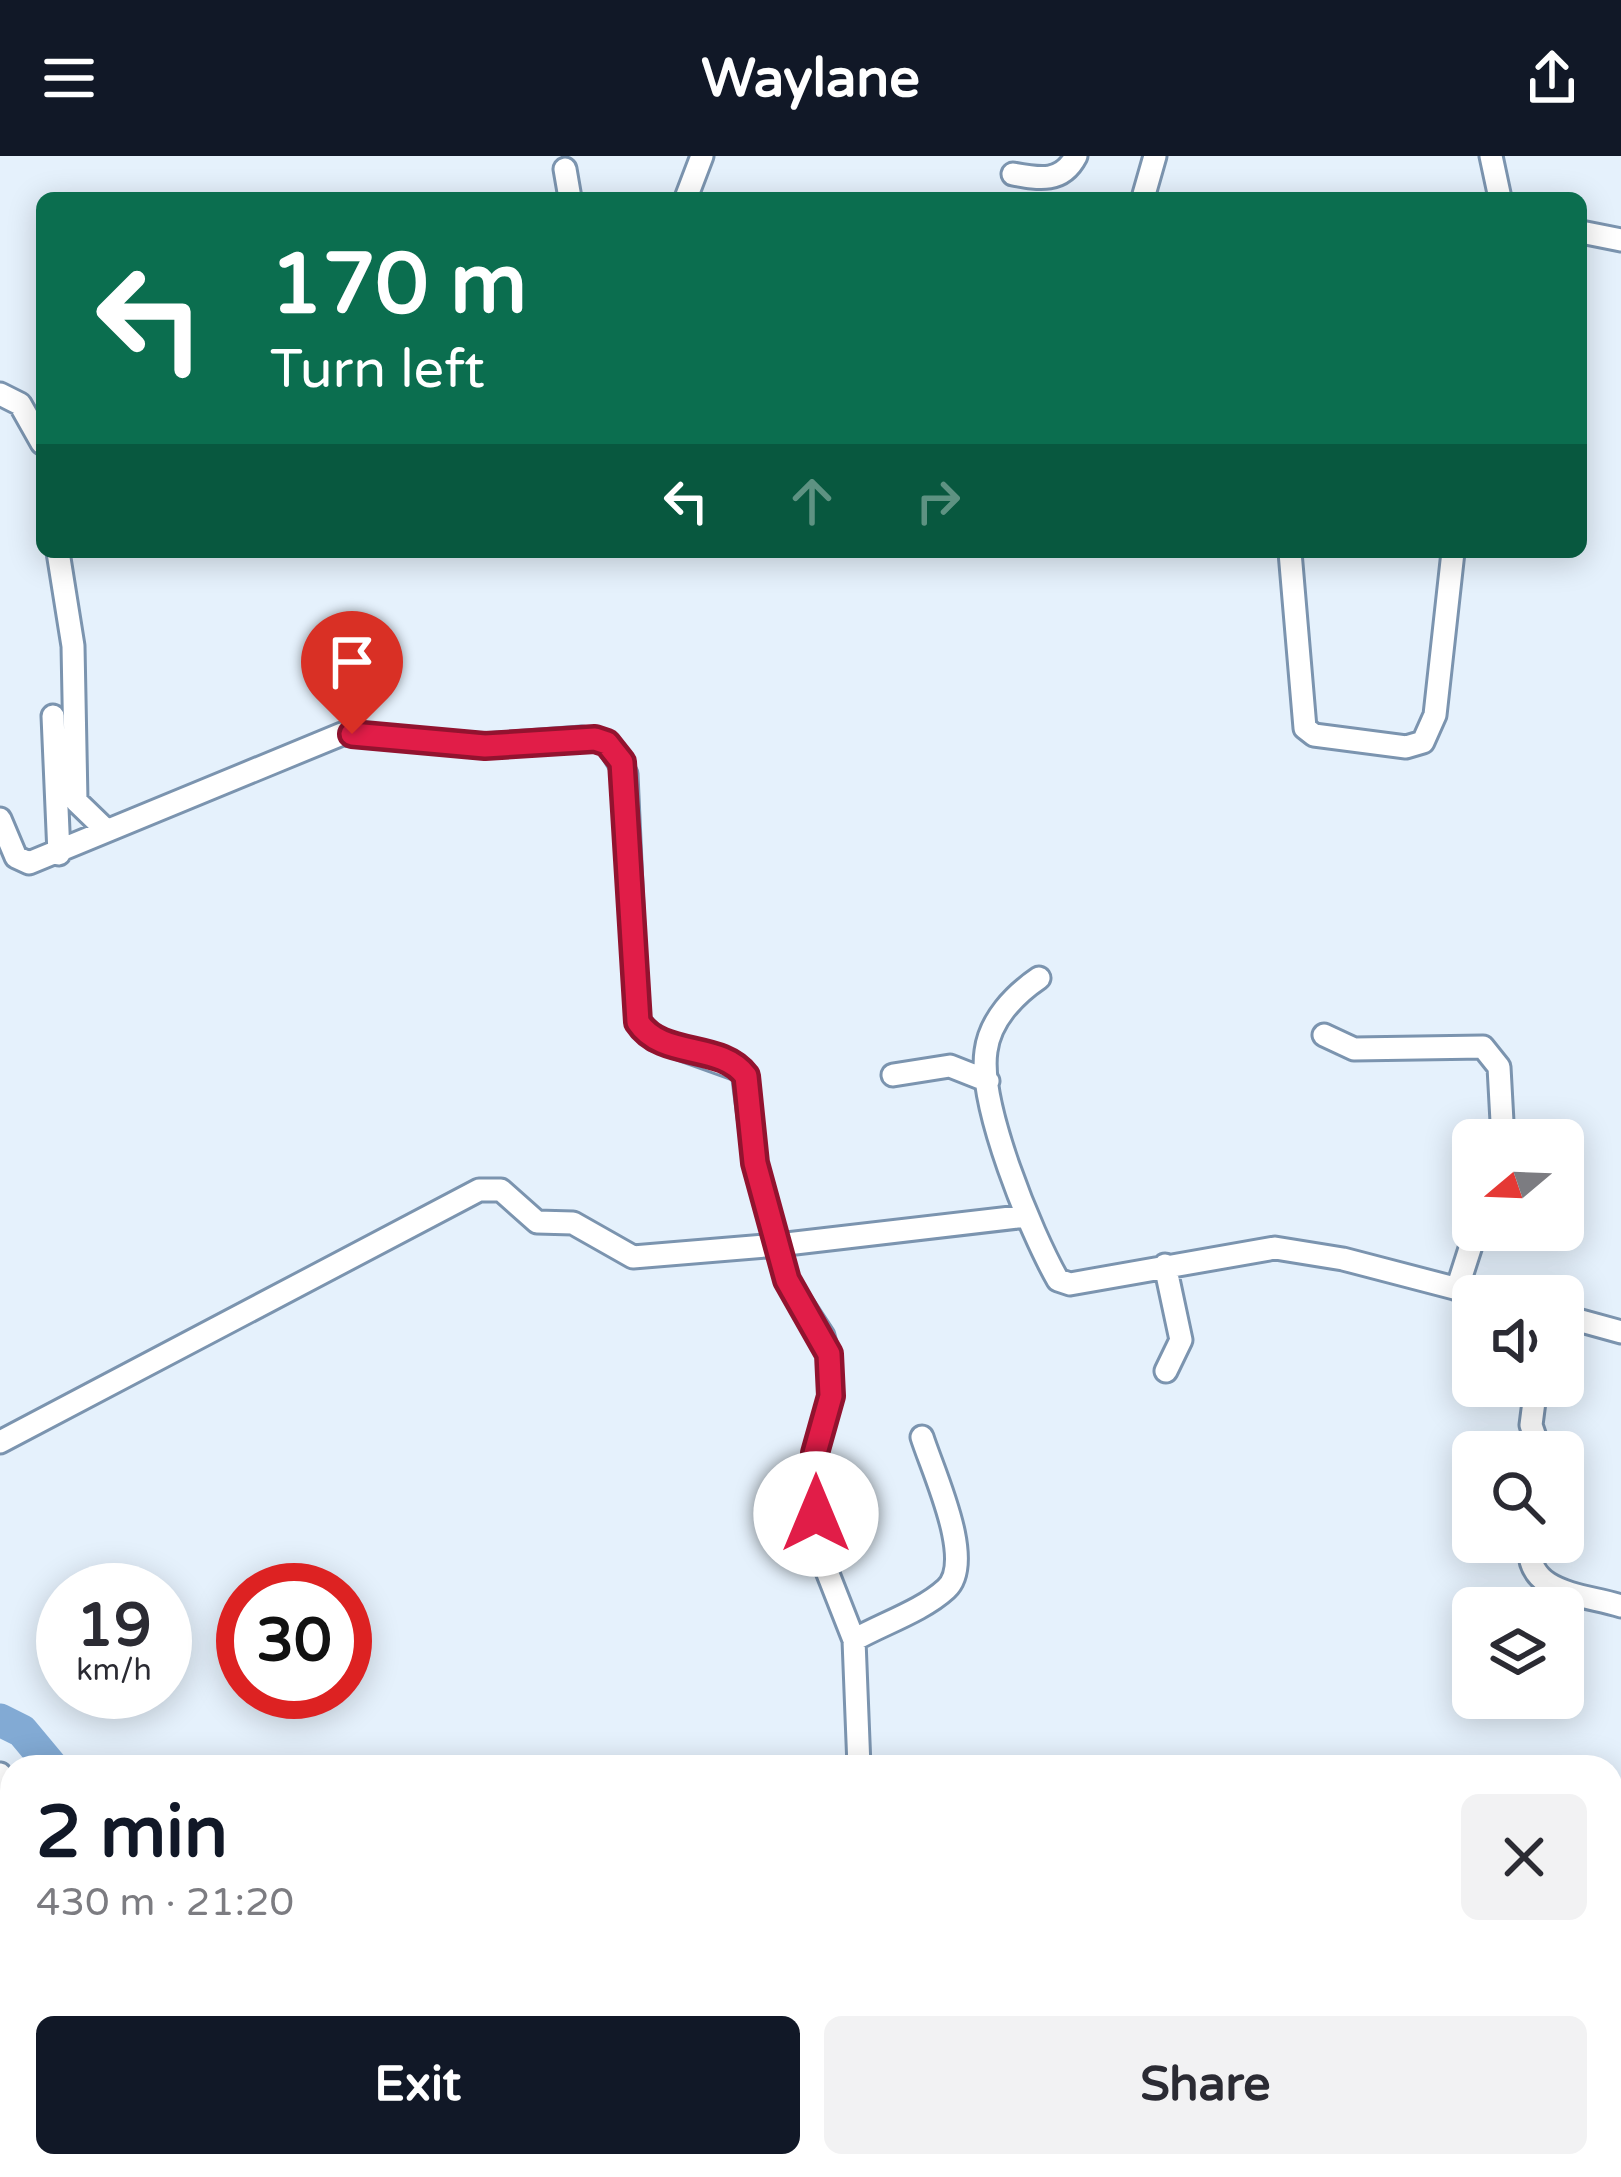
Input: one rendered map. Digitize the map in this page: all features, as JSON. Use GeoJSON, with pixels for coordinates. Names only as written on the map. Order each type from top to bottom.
{"type":"FeatureCollection","features":[{"type":"Feature","properties":{"kind":"street"},"geometry":{"type":"LineString","coordinates":[[688,192],[702,156]]}},
{"type":"Feature","properties":{"kind":"street"},"geometry":{"type":"LineString","coordinates":[[1013,174],[1062,175],[1076,156]]}},
{"type":"Feature","properties":{"kind":"street"},"geometry":{"type":"LineString","coordinates":[[1144,192],[1155,156]]}},
{"type":"Feature","properties":{"kind":"street"},"geometry":{"type":"LineString","coordinates":[[1491,156],[1499,192]]}},
{"type":"Feature","properties":{"kind":"street"},"geometry":{"type":"LineString","coordinates":[[565,169],[569,192]]}},
{"type":"Feature","properties":{"kind":"street"},"geometry":{"type":"LineString","coordinates":[[1587,232],[1619,232]]}},
{"type":"Feature","properties":{"kind":"street"},"geometry":{"type":"LineString","coordinates":[[0,394],[20,404],[36,432]]}},
{"type":"Feature","properties":{"kind":"street"},"geometry":{"type":"LineString","coordinates":[[59,558],[73,646],[76,801],[105,829]]}},
{"type":"Feature","properties":{"kind":"street"},"geometry":{"type":"LineString","coordinates":[[1291,558],[1305,728],[1314,735],[1406,748],[1423,742],[1435,715],[1452,558]]}},
{"type":"Feature","properties":{"kind":"street"},"geometry":{"type":"LineString","coordinates":[[53,716],[59,854]]}},
{"type":"Feature","properties":{"kind":"street"},"geometry":{"type":"LineString","coordinates":[[0,818],[22,861],[59,854],[105,829],[342,734],[485,746],[583,738],[607,743],[626,774],[638,1022],[654,1040],[742,1071],[755,1163],[787,1280],[829,1354],[831,1396],[815,1453],[816,1514],[821,1556],[854,1640],[859,1755]]}},
{"type":"Feature","properties":{"kind":"street"},"geometry":{"type":"LineString","coordinates":[[1039,978],[1007,1005],[990,1036],[988,1081],[1027,1216],[1055,1276],[1065,1284],[1165,1264],[1287,1249],[1452,1288]]}},
{"type":"Feature","properties":{"kind":"street"},"geometry":{"type":"LineString","coordinates":[[1324,1035],[1354,1049],[1483,1047],[1499,1067],[1502,1119]]}},
{"type":"Feature","properties":{"kind":"street"},"geometry":{"type":"LineString","coordinates":[[893,1075],[950,1066],[988,1081]]}},
{"type":"Feature","properties":{"kind":"street"},"geometry":{"type":"LineString","coordinates":[[0,1442],[479,1190],[501,1190],[537,1222],[573,1223],[633,1257],[1027,1216]]}},
{"type":"Feature","properties":{"kind":"street"},"geometry":{"type":"LineString","coordinates":[[1165,1264],[1181,1340],[1166,1372]]}},
{"type":"Feature","properties":{"kind":"street"},"geometry":{"type":"LineString","coordinates":[[1584,1322],[1621,1332]]}},
{"type":"Feature","properties":{"kind":"street"},"geometry":{"type":"LineString","coordinates":[[854,1640],[938,1595],[958,1569],[958,1548],[922,1437]]}},
{"type":"Feature","properties":{"kind":"street"},"geometry":{"type":"LineString","coordinates":[[1530,1563],[1539,1579],[1621,1606]]}},
{"type":"Feature","properties":{"kind":"waterway"},"geometry":{"type":"LineString","coordinates":[[0,1720],[22,1731],[42,1755]]}},
{"type":"Feature","properties":{"kind":"route"},"geometry":{"type":"LineString","coordinates":[[352,734],[485,746],[583,738],[607,743],[616,751],[626,774],[638,1022],[654,1040],[734,1064],[746,1076],[755,1163],[787,1280],[823,1336],[829,1354],[831,1396],[815,1453],[816,1514]]}}]}
